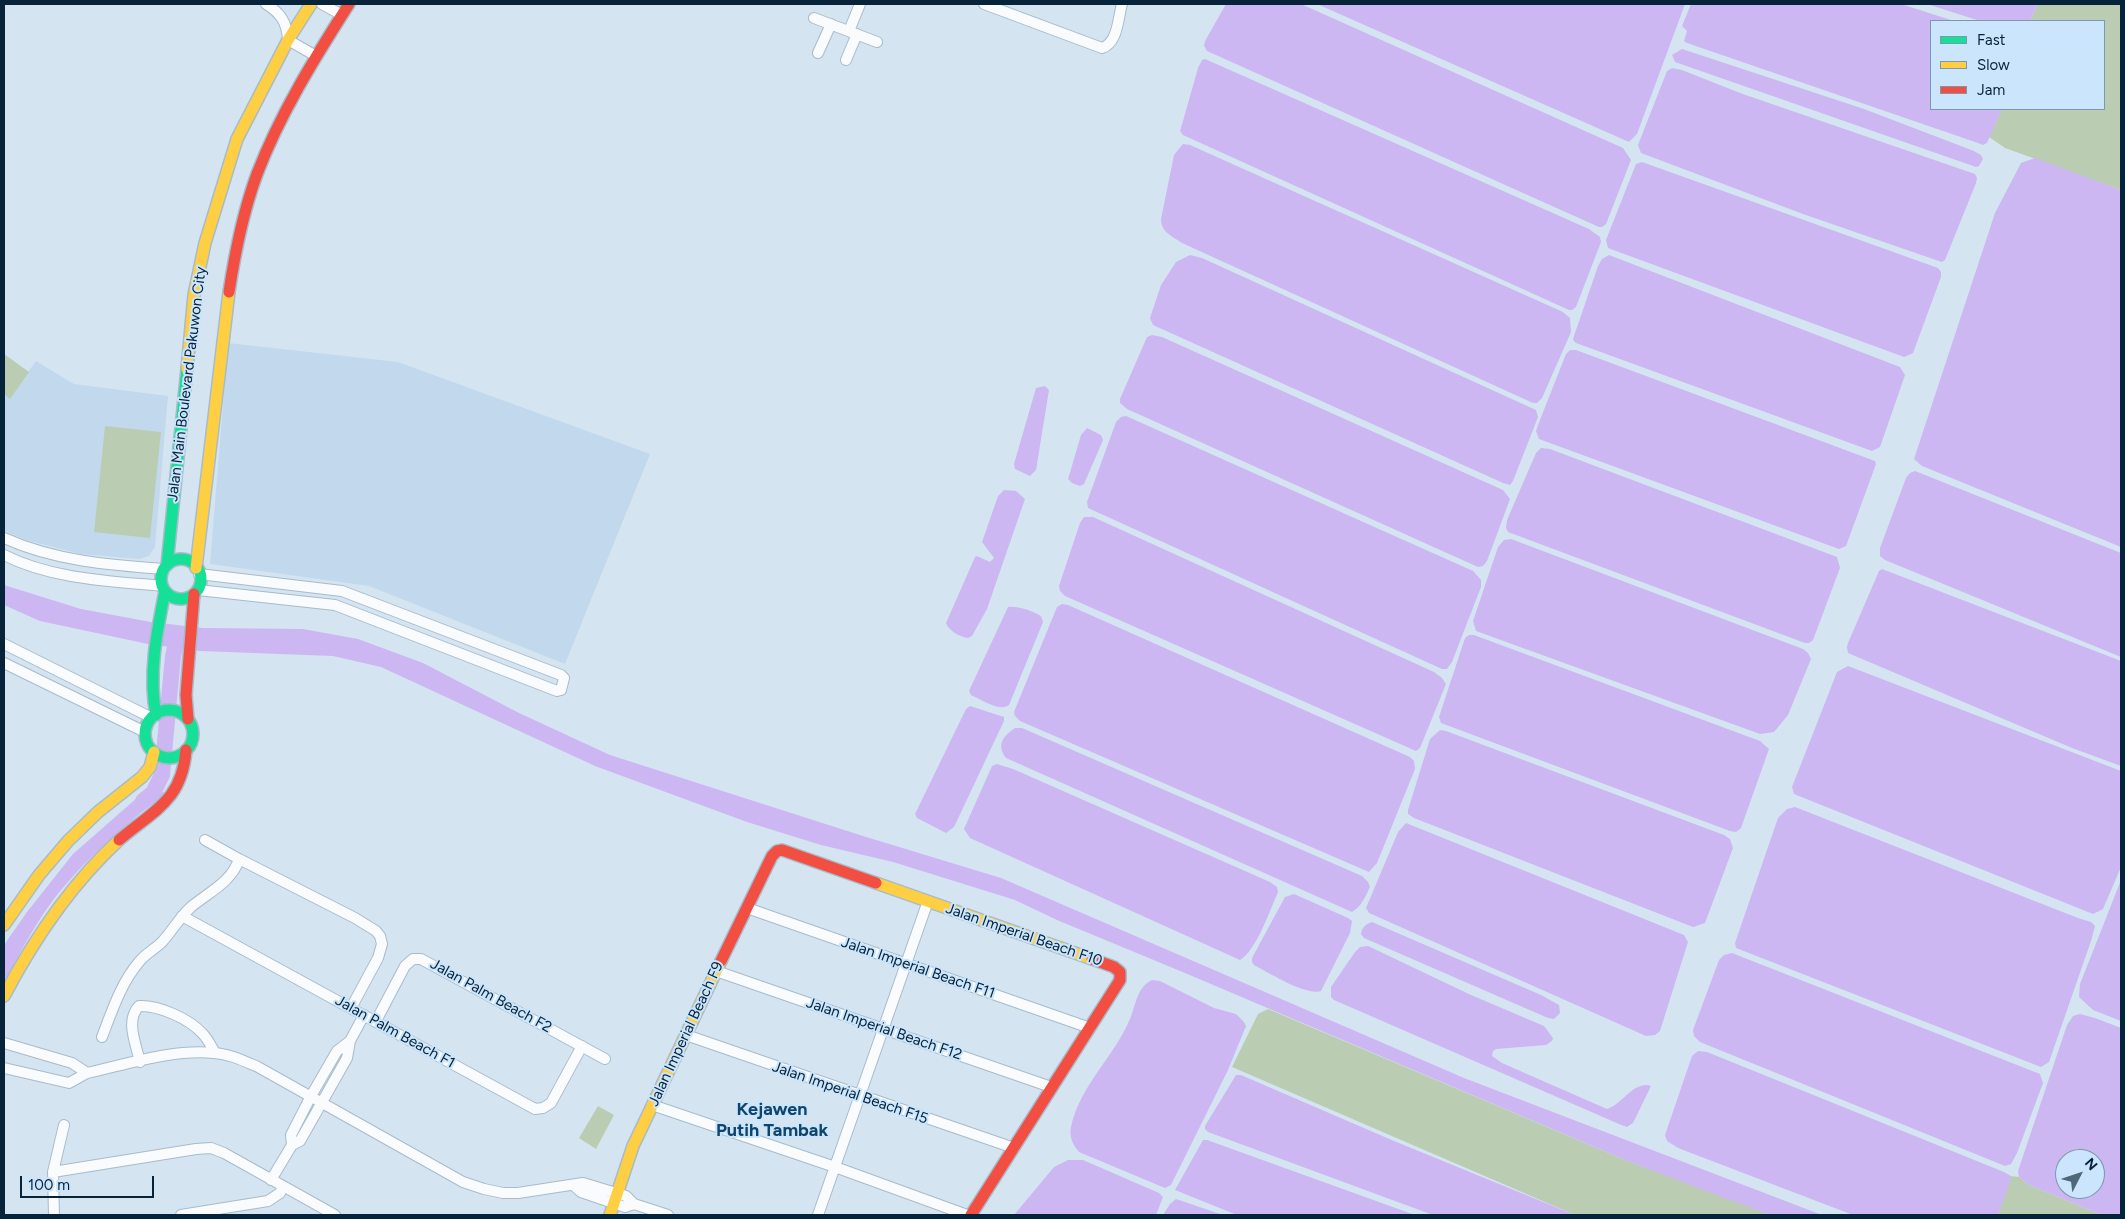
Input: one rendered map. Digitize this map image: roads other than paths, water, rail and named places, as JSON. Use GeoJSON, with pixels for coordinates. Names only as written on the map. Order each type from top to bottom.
{"type":"FeatureCollection","features":[{"type":"Feature","properties":{"kind":"street"},"geometry":{"type":"LineString","coordinates":[[266,4],[280,7],[286,25],[288,40],[316,56]]}},
{"type":"Feature","properties":{"kind":"street","name":"Jalan Main Boulevard Pakuwon City"},"geometry":{"type":"LineString","coordinates":[[165,567],[194,295],[205,243],[237,139],[288,40],[311,4]]}},
{"type":"Feature","properties":{"kind":"street"},"geometry":{"type":"LineString","coordinates":[[322,4],[342,15]]}},
{"type":"Feature","properties":{"kind":"street","name":"Jalan Main Boulevard Pakuwon City"},"geometry":{"type":"LineString","coordinates":[[198,571],[227,301],[236,248],[249,200],[266,154],[316,56],[350,4]]}},
{"type":"Feature","properties":{"kind":"street"},"geometry":{"type":"LineString","coordinates":[[846,60],[860,4]]}},
{"type":"Feature","properties":{"kind":"street"},"geometry":{"type":"LineString","coordinates":[[984,4],[1102,48],[1109,45],[1113,40],[1122,4]]}},
{"type":"Feature","properties":{"kind":"street"},"geometry":{"type":"LineString","coordinates":[[814,18],[877,42]]}},
{"type":"Feature","properties":{"kind":"street"},"geometry":{"type":"LineString","coordinates":[[818,53],[832,24]]}},
{"type":"Feature","properties":{"kind":"street"},"geometry":{"type":"LineString","coordinates":[[4,538],[54,556],[104,564],[165,567],[175,561],[184,560],[198,571],[342,591],[561,675],[564,678],[561,690],[557,691],[335,605],[196,592],[184,599],[179,599],[169,595],[164,589],[49,571],[4,555]]}},
{"type":"Feature","properties":{"kind":"street"},"geometry":{"type":"LineString","coordinates":[[154,716],[152,703],[155,662],[164,589],[161,578],[165,567]]}},
{"type":"Feature","properties":{"kind":"street"},"geometry":{"type":"LineString","coordinates":[[188,719],[175,711],[167,710],[154,716],[145,732],[146,740],[154,752],[162,757],[171,758],[186,750],[191,743],[193,735],[192,726],[188,719],[186,694],[192,612],[200,582],[198,571]]}},
{"type":"Feature","properties":{"kind":"street"},"geometry":{"type":"LineString","coordinates":[[400,630],[405,615]]}},
{"type":"Feature","properties":{"kind":"street"},"geometry":{"type":"LineString","coordinates":[[4,644],[154,716]]}},
{"type":"Feature","properties":{"kind":"street"},"geometry":{"type":"LineString","coordinates":[[4,663],[145,732]]}},
{"type":"Feature","properties":{"kind":"street"},"geometry":{"type":"LineString","coordinates":[[4,996],[16,973],[66,898],[94,865],[121,839],[163,804],[176,790],[182,775],[186,750]]}},
{"type":"Feature","properties":{"kind":"street"},"geometry":{"type":"LineString","coordinates":[[4,925],[39,875],[68,841],[98,812],[142,777],[150,767],[154,752]]}},
{"type":"Feature","properties":{"kind":"street"},"geometry":{"type":"LineString","coordinates":[[205,840],[355,918],[376,931],[380,936],[382,944],[378,958],[351,1008]]}},
{"type":"Feature","properties":{"kind":"street","name":"Jalan Imperial Beach F10"},"geometry":{"type":"LineString","coordinates":[[772,856],[777,850],[786,851],[1117,969],[1120,972],[1120,980],[1014,1148],[969,1215]]}},
{"type":"Feature","properties":{"kind":"street","name":"Jalan Imperial Beach F9"},"geometry":{"type":"LineString","coordinates":[[610,1215],[633,1146],[772,856]]}},
{"type":"Feature","properties":{"kind":"street"},"geometry":{"type":"LineString","coordinates":[[102,1037],[116,1000],[129,975],[140,960],[162,942],[182,916],[225,881],[239,859]]}},
{"type":"Feature","properties":{"kind":"street"},"geometry":{"type":"LineString","coordinates":[[818,1215],[928,901]]}},
{"type":"Feature","properties":{"kind":"street","name":"Jalan Imperial Beach F11"},"geometry":{"type":"LineString","coordinates":[[747,908],[1090,1028]]}},
{"type":"Feature","properties":{"kind":"street","name":"Jalan Palm Beach F1"},"geometry":{"type":"LineString","coordinates":[[182,916],[535,1109],[543,1108],[551,1103],[582,1046]]}},
{"type":"Feature","properties":{"kind":"street","name":"Jalan Palm Beach F2"},"geometry":{"type":"LineString","coordinates":[[376,1021],[405,966],[413,960],[421,959],[605,1059]]}},
{"type":"Feature","properties":{"kind":"street","name":"Jalan Imperial Beach F12"},"geometry":{"type":"LineString","coordinates":[[716,970],[1051,1087]]}},
{"type":"Feature","properties":{"kind":"street"},"geometry":{"type":"LineString","coordinates":[[140,1062],[131,1019],[134,1011],[139,1006],[162,1008],[197,1028],[215,1053]]}},
{"type":"Feature","properties":{"kind":"street"},"geometry":{"type":"LineString","coordinates":[[271,1180],[292,1145],[300,1141],[346,1058],[350,1041],[364,1015]]}},
{"type":"Feature","properties":{"kind":"street","name":"Jalan Imperial Beach F15"},"geometry":{"type":"LineString","coordinates":[[686,1035],[860,1097],[1014,1148]]}},
{"type":"Feature","properties":{"kind":"street"},"geometry":{"type":"LineString","coordinates":[[292,1145],[291,1135],[311,1096],[337,1052],[350,1041]]}},
{"type":"Feature","properties":{"kind":"street"},"geometry":{"type":"LineString","coordinates":[[4,1043],[72,1063],[87,1073]]}},
{"type":"Feature","properties":{"kind":"street"},"geometry":{"type":"LineString","coordinates":[[4,1068],[68,1083],[87,1073],[187,1052],[215,1053],[236,1057],[311,1096],[464,1182],[503,1193],[583,1183],[616,1198],[626,1196],[634,1204],[668,1215]]}},
{"type":"Feature","properties":{"kind":"street"},"geometry":{"type":"LineString","coordinates":[[652,1105],[969,1215]]}},
{"type":"Feature","properties":{"kind":"street"},"geometry":{"type":"LineString","coordinates":[[54,1215],[53,1172],[64,1125]]}},
{"type":"Feature","properties":{"kind":"street"},"geometry":{"type":"LineString","coordinates":[[53,1172],[211,1148],[224,1153],[335,1215]]}},
{"type":"Feature","properties":{"kind":"street"},"geometry":{"type":"LineString","coordinates":[[181,1215],[268,1200],[280,1193],[284,1186]]}},
{"type":"Feature","properties":{"kind":"waterway"},"geometry":{"type":"LineString","coordinates":[[143,801],[153,793],[162,775],[173,656],[177,639]]}},
{"type":"Feature","properties":{"kind":"district","name":"Kejawen Putih Tambak"},"geometry":{"type":"Point","coordinates":[772,1120]}}]}
